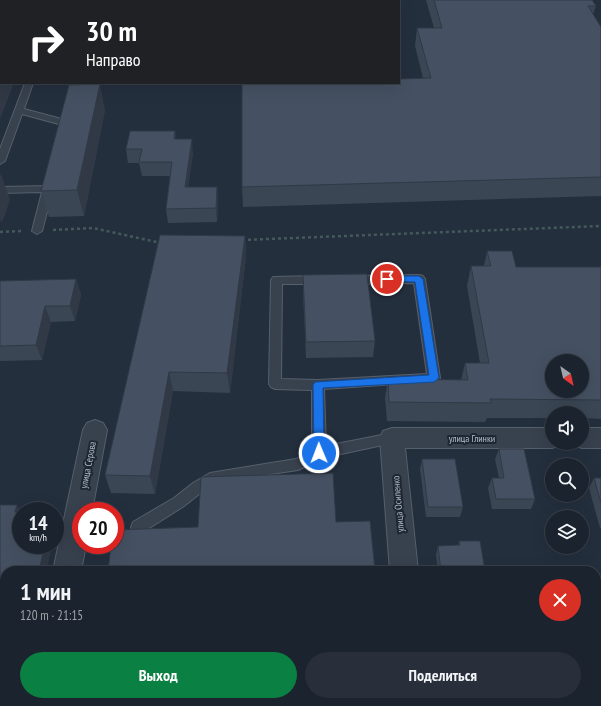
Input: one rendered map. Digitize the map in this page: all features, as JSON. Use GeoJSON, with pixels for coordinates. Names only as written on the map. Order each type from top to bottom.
{"type":"FeatureCollection","features":[{"type":"Feature","properties":{"kind":"street","name":"улица Серова"},"geometry":{"type":"LineString","coordinates":[[69,566],[95,430]]}},
{"type":"Feature","properties":{"kind":"street","name":"улица Глинки"},"geometry":{"type":"LineString","coordinates":[[392,438],[545,438]]}},
{"type":"Feature","properties":{"kind":"street","name":"улица Осипенко"},"geometry":{"type":"LineString","coordinates":[[392,438],[404,566]]}},
{"type":"Feature","properties":{"kind":"street"},"geometry":{"type":"LineString","coordinates":[[589,438],[601,438]]}},
{"type":"Feature","properties":{"kind":"lane"},"geometry":{"type":"LineString","coordinates":[[0,161],[29,84]]}},
{"type":"Feature","properties":{"kind":"lane"},"geometry":{"type":"LineString","coordinates":[[19,110],[65,127],[69,111]]}},
{"type":"Feature","properties":{"kind":"lane"},"geometry":{"type":"LineString","coordinates":[[0,190],[49,185],[37,231]]}},
{"type":"Feature","properties":{"kind":"lane"},"geometry":{"type":"LineString","coordinates":[[419,279],[434,378],[318,385],[275,384],[277,280],[419,279]]}},
{"type":"Feature","properties":{"kind":"lane"},"geometry":{"type":"LineString","coordinates":[[318,385],[319,453]]}},
{"type":"Feature","properties":{"kind":"lane"},"geometry":{"type":"LineString","coordinates":[[138,527],[174,506],[198,487],[215,477],[298,464],[319,453],[392,438]]}},
{"type":"Feature","properties":{"kind":"path"},"geometry":{"type":"LineString","coordinates":[[239,240],[601,226]]}},
{"type":"Feature","properties":{"kind":"path"},"geometry":{"type":"LineString","coordinates":[[0,232],[93,228],[161,243],[168,243]]}},
{"type":"Feature","properties":{"kind":"building"},"geometry":{"type":"Polygon","coordinates":[[[434,0],[592,0],[596,6],[588,6],[601,27],[601,177],[242,187],[242,84],[400,84],[400,79],[431,78],[417,28],[442,28],[434,0]]]}},
{"type":"Feature","properties":{"kind":"building"},"geometry":{"type":"Polygon","coordinates":[[[100,84],[77,190],[41,191],[69,85],[100,84]]]}},
{"type":"Feature","properties":{"kind":"building"},"geometry":{"type":"Polygon","coordinates":[[[130,131],[175,131],[174,139],[192,139],[185,187],[217,187],[216,208],[166,209],[172,162],[139,162],[142,149],[126,149],[130,131]]]}},
{"type":"Feature","properties":{"kind":"building"},"geometry":{"type":"Polygon","coordinates":[[[160,235],[245,236],[227,373],[169,372],[150,476],[105,475],[160,235]]]}},
{"type":"Feature","properties":{"kind":"building"},"geometry":{"type":"Polygon","coordinates":[[[487,251],[512,251],[516,267],[601,267],[601,400],[490,399],[491,403],[389,402],[388,379],[468,380],[465,363],[489,363],[471,266],[491,266],[487,251]]]}},
{"type":"Feature","properties":{"kind":"building"},"geometry":{"type":"Polygon","coordinates":[[[367,274],[375,341],[306,342],[303,275],[367,274]]]}},
{"type":"Feature","properties":{"kind":"building"},"geometry":{"type":"Polygon","coordinates":[[[76,279],[70,306],[45,306],[36,345],[0,346],[0,281],[76,279]]]}},
{"type":"Feature","properties":{"kind":"building"},"geometry":{"type":"Polygon","coordinates":[[[499,449],[524,449],[535,499],[496,499],[492,478],[504,478],[499,449]]]}},
{"type":"Feature","properties":{"kind":"building"},"geometry":{"type":"Polygon","coordinates":[[[422,459],[455,459],[463,507],[428,507],[422,459]]]}},
{"type":"Feature","properties":{"kind":"building"},"geometry":{"type":"Polygon","coordinates":[[[333,473],[336,522],[370,521],[374,566],[109,566],[110,554],[124,554],[124,530],[198,527],[201,477],[333,473]]]}},
{"type":"Feature","properties":{"kind":"building"},"geometry":{"type":"Polygon","coordinates":[[[594,478],[601,478],[601,503],[594,478]]]}},
{"type":"Feature","properties":{"kind":"building"},"geometry":{"type":"Polygon","coordinates":[[[0,505],[12,505],[12,554],[43,554],[40,566],[0,566],[0,505]]]}},
{"type":"Feature","properties":{"kind":"building"},"geometry":{"type":"Polygon","coordinates":[[[459,541],[480,541],[484,566],[440,566],[438,546],[460,545],[459,541]]]}},
{"type":"Feature","properties":{"kind":"route"},"geometry":{"type":"LineString","coordinates":[[319,453],[318,385],[434,378],[419,279],[387,279]]}}]}
